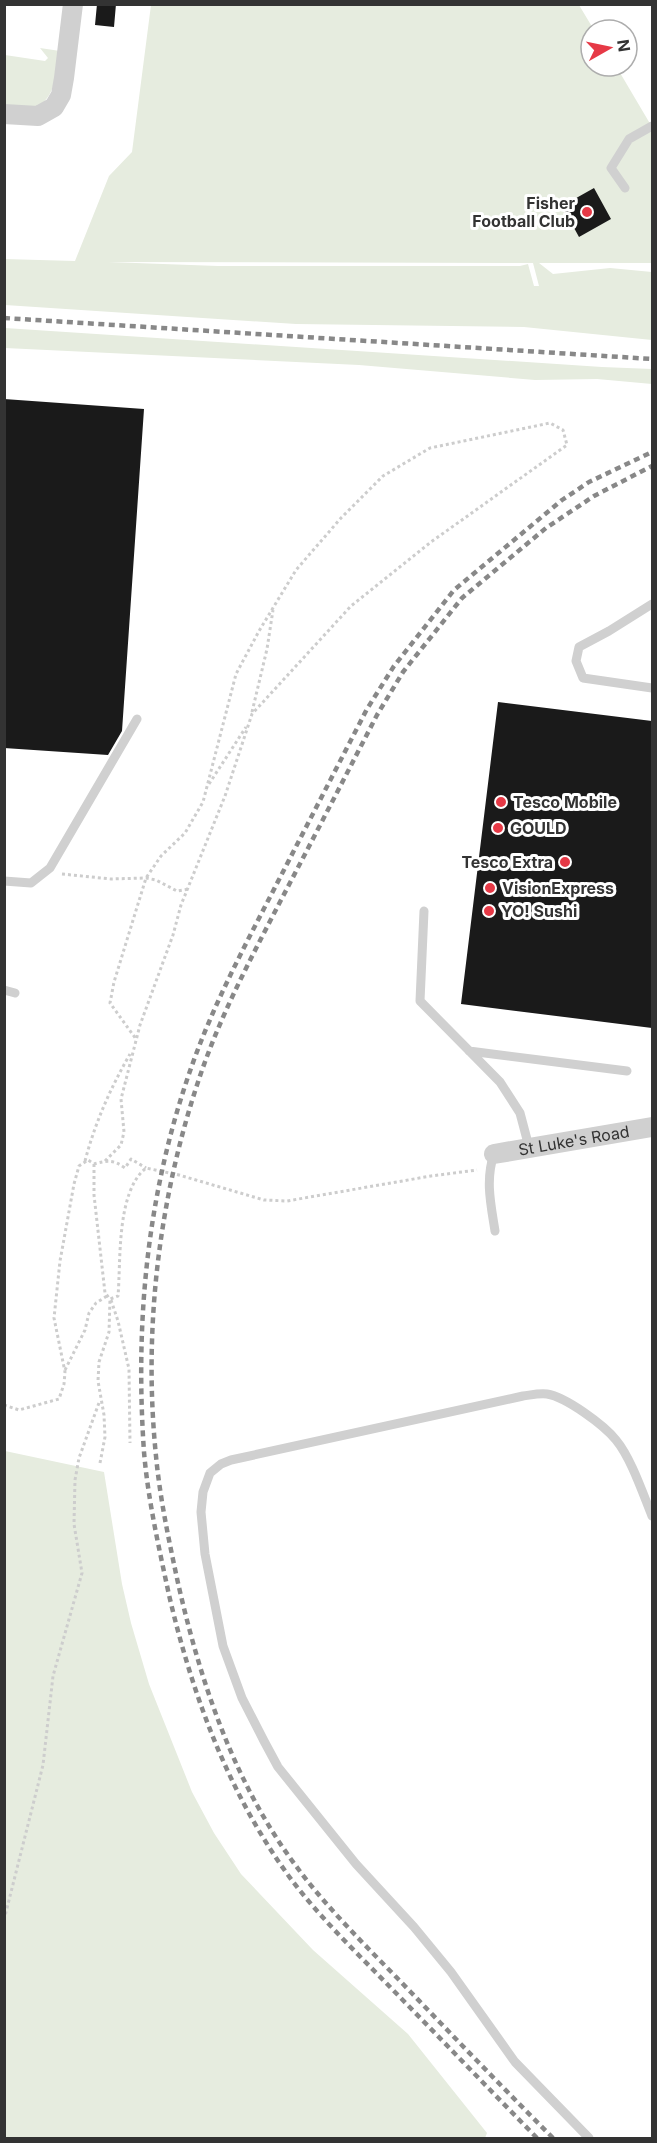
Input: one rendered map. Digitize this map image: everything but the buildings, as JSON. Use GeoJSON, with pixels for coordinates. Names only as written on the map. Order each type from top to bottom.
{"type":"FeatureCollection","features":[{"type":"Feature","properties":{"kind":"street"},"geometry":{"type":"LineString","coordinates":[[4,114],[38,116],[54,106],[61,95],[73,4]]}},
{"type":"Feature","properties":{"kind":"street","name":"St Luke's Road"},"geometry":{"type":"LineString","coordinates":[[491,1161],[529,1147],[652,1127]]}},
{"type":"Feature","properties":{"kind":"lane"},"geometry":{"type":"LineString","coordinates":[[625,188],[611,168],[629,139],[652,126]]}},
{"type":"Feature","properties":{"kind":"lane"},"geometry":{"type":"LineString","coordinates":[[652,604],[609,632],[579,647],[576,661],[583,678],[652,688]]}},
{"type":"Feature","properties":{"kind":"lane"},"geometry":{"type":"LineString","coordinates":[[4,881],[31,884],[51,867],[137,719]]}},
{"type":"Feature","properties":{"kind":"lane"},"geometry":{"type":"LineString","coordinates":[[424,911],[420,1001],[500,1082],[520,1113],[529,1147]]}},
{"type":"Feature","properties":{"kind":"lane"},"geometry":{"type":"LineString","coordinates":[[4,990],[15,993]]}},
{"type":"Feature","properties":{"kind":"lane"},"geometry":{"type":"LineString","coordinates":[[469,1050],[627,1071]]}},
{"type":"Feature","properties":{"kind":"lane"},"geometry":{"type":"LineString","coordinates":[[491,1161],[489,1192],[495,1231]]}},
{"type":"Feature","properties":{"kind":"lane"},"geometry":{"type":"LineString","coordinates":[[590,2139],[514,2061],[451,1972],[414,1927],[356,1864],[278,1767],[242,1698],[223,1646],[205,1554],[201,1512],[203,1492],[210,1473],[220,1464],[231,1460],[524,1396],[545,1394],[557,1396],[575,1407],[609,1432],[617,1441],[627,1458],[652,1516]]}},
{"type":"Feature","properties":{"kind":"path"},"geometry":{"type":"LineString","coordinates":[[136,1039],[110,1003],[114,982],[146,878],[161,856],[185,833],[203,802],[236,674],[296,570],[341,518],[383,476],[430,448],[550,423],[563,430],[567,445],[431,542],[351,606],[252,714]]}},
{"type":"Feature","properties":{"kind":"path"},"geometry":{"type":"LineString","coordinates":[[105,1161],[121,1145],[124,1132],[121,1099],[136,1039],[182,905],[225,796],[252,714],[274,606]]}},
{"type":"Feature","properties":{"kind":"path"},"geometry":{"type":"LineString","coordinates":[[207,788],[249,722]]}},
{"type":"Feature","properties":{"kind":"path"},"geometry":{"type":"LineString","coordinates":[[46,871],[82,877],[146,878],[156,880],[177,891],[189,889]]}},
{"type":"Feature","properties":{"kind":"path"},"geometry":{"type":"LineString","coordinates":[[85,1163],[103,1106],[112,1085],[133,1050]]}},
{"type":"Feature","properties":{"kind":"path"},"geometry":{"type":"LineString","coordinates":[[4,1405],[19,1410],[59,1399],[65,1372],[54,1318],[60,1261],[74,1184],[79,1167],[88,1160],[94,1164],[105,1161],[117,1162],[125,1168],[131,1159],[146,1168],[276,1202],[491,1161]]}},
{"type":"Feature","properties":{"kind":"path"},"geometry":{"type":"LineString","coordinates":[[94,1164],[94,1196],[105,1293],[118,1321],[129,1369],[130,1443]]}},
{"type":"Feature","properties":{"kind":"path"},"geometry":{"type":"LineString","coordinates":[[65,1372],[85,1330],[89,1313],[96,1303],[118,1296],[122,1225],[128,1195],[139,1173],[146,1168]]}},
{"type":"Feature","properties":{"kind":"path"},"geometry":{"type":"LineString","coordinates":[[100,1463],[105,1437],[104,1415],[100,1400],[99,1362],[109,1332],[109,1298]]}},
{"type":"Feature","properties":{"kind":"path"},"geometry":{"type":"LineString","coordinates":[[4,1920],[43,1765],[53,1676],[82,1573],[74,1524],[75,1480],[79,1458],[100,1400]]}},
{"type":"Feature","properties":{"kind":"shaded area"},"geometry":{"type":"Polygon","coordinates":[[[151,5],[579,5],[587,18],[579,18],[579,78],[623,78],[652,127],[652,263],[539,263],[553,274],[610,268],[652,272],[652,340],[524,327],[296,324],[5,305],[4,259],[75,261],[109,176],[132,152],[151,5]],[[108,262],[218,266],[520,266],[528,264],[534,286],[539,286],[533,263],[108,262]]]}},
{"type":"Feature","properties":{"kind":"shaded area"},"geometry":{"type":"Polygon","coordinates":[[[40,48],[60,51],[56,78],[49,95],[37,106],[19,108],[5,105],[5,55],[45,61],[48,58],[40,48]]]}},
{"type":"Feature","properties":{"kind":"shaded area"},"geometry":{"type":"Polygon","coordinates":[[[5,328],[652,369],[652,384],[597,379],[535,380],[359,365],[5,348],[5,328]]]}},
{"type":"Feature","properties":{"kind":"shaded area"},"geometry":{"type":"Polygon","coordinates":[[[5,1451],[104,1472],[122,1584],[149,1684],[192,1792],[214,1833],[241,1874],[313,1950],[408,2034],[487,2133],[485,2138],[5,2138],[5,1451]]]}},
{"type":"Feature","properties":{"kind":"railway"},"geometry":{"type":"LineString","coordinates":[[4,318],[652,359]]}},
{"type":"Feature","properties":{"kind":"railway"},"geometry":{"type":"LineString","coordinates":[[537,2138],[312,1905],[288,1875],[267,1843],[230,1776],[189,1669],[169,1595],[154,1524],[144,1452],[141,1355],[143,1307],[154,1212],[163,1164],[198,1048],[238,960],[367,709],[394,666],[454,590],[562,500],[589,482],[652,452]]}},
{"type":"Feature","properties":{"kind":"railway"},"geometry":{"type":"LineString","coordinates":[[553,2138],[323,1899],[276,1838],[239,1769],[223,1733],[198,1659],[187,1621],[165,1520],[152,1408],[153,1311],[158,1263],[174,1168],[208,1053],[248,965],[377,715],[403,672],[462,598],[546,528],[594,496],[652,466]]}},
{"type":"Feature","properties":{"kind":"place","name":"Fisher Football Club"},"geometry":{"type":"Point","coordinates":[587,212]}},
{"type":"Feature","properties":{"kind":"place","name":"Tesco Mobile"},"geometry":{"type":"Point","coordinates":[501,802]}},
{"type":"Feature","properties":{"kind":"place","name":"GOULD"},"geometry":{"type":"Point","coordinates":[498,828]}},
{"type":"Feature","properties":{"kind":"place","name":"Tesco Extra"},"geometry":{"type":"Point","coordinates":[565,862]}},
{"type":"Feature","properties":{"kind":"place","name":"VisionExpress"},"geometry":{"type":"Point","coordinates":[490,888]}},
{"type":"Feature","properties":{"kind":"place","name":"YO! Sushi"},"geometry":{"type":"Point","coordinates":[489,911]}}]}
